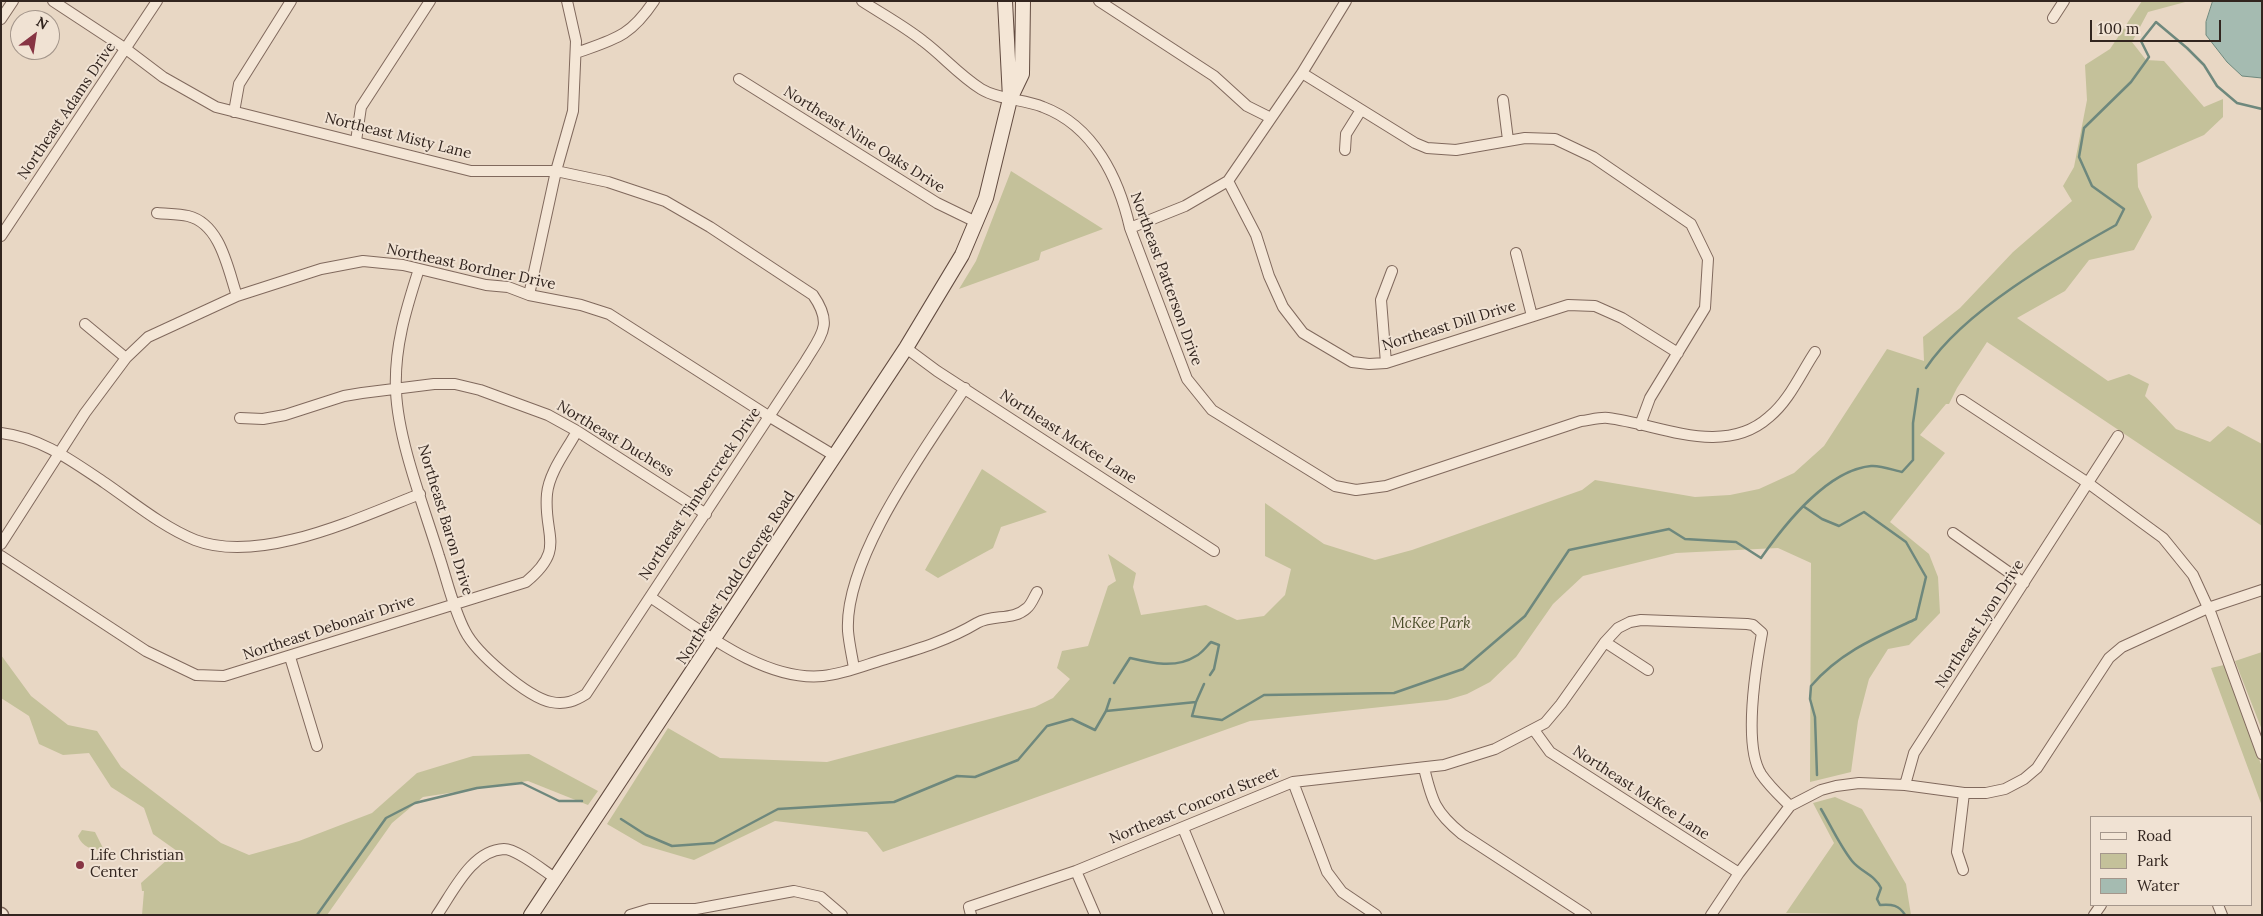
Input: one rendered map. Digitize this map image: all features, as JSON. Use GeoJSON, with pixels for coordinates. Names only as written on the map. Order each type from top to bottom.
{"type":"FeatureCollection","features":[{"type":"Feature","properties":{"kind":"main road"},"geometry":{"type":"LineString","coordinates":[[1005,1],[1010,98]]}},
{"type":"Feature","properties":{"kind":"main road"},"geometry":{"type":"LineString","coordinates":[[1010,98],[1022,74],[1023,1]]}},
{"type":"Feature","properties":{"kind":"main road","name":"Northeast Todd George Road"},"geometry":{"type":"LineString","coordinates":[[532,915],[716,639],[906,348],[962,255],[986,198],[1010,98]]}},
{"type":"Feature","properties":{"kind":"street"},"geometry":{"type":"LineString","coordinates":[[1,19],[13,1]]}},
{"type":"Feature","properties":{"kind":"street","name":"Northeast Misty Lane"},"geometry":{"type":"LineString","coordinates":[[53,1],[126,49],[163,77],[216,107],[471,171],[556,171],[608,182],[665,201],[710,227],[814,295],[822,307]]}},
{"type":"Feature","properties":{"kind":"street","name":"Northeast Adams Drive"},"geometry":{"type":"LineString","coordinates":[[1,236],[157,1]]}},
{"type":"Feature","properties":{"kind":"street"},"geometry":{"type":"LineString","coordinates":[[234,112],[239,84],[291,1]]}},
{"type":"Feature","properties":{"kind":"street"},"geometry":{"type":"LineString","coordinates":[[356,141],[361,107],[430,1]]}},
{"type":"Feature","properties":{"kind":"street"},"geometry":{"type":"LineString","coordinates":[[529,295],[556,171],[573,111],[576,53],[574,31],[567,1]]}},
{"type":"Feature","properties":{"kind":"street"},"geometry":{"type":"LineString","coordinates":[[576,53],[623,36],[641,20],[654,1]]}},
{"type":"Feature","properties":{"kind":"street","name":"Northeast Patterson Drive"},"geometry":{"type":"LineString","coordinates":[[862,1],[922,40],[960,75],[984,90],[1043,107],[1067,120],[1090,139],[1107,165],[1126,211],[1130,228],[1187,379],[1212,410],[1335,486],[1356,490],[1386,486],[1582,421],[1607,418],[1698,438],[1739,434],[1759,425],[1779,407],[1815,352]]}},
{"type":"Feature","properties":{"kind":"street"},"geometry":{"type":"LineString","coordinates":[[1099,1],[1214,76],[1247,106],[1271,118]]}},
{"type":"Feature","properties":{"kind":"street"},"geometry":{"type":"LineString","coordinates":[[1130,228],[1185,206],[1228,181],[1302,73],[1346,1]]}},
{"type":"Feature","properties":{"kind":"street"},"geometry":{"type":"LineString","coordinates":[[2053,18],[2064,1]]}},
{"type":"Feature","properties":{"kind":"street"},"geometry":{"type":"LineString","coordinates":[[1302,73],[1415,143],[1427,148],[1456,150],[1525,138],[1554,139],[1600,162],[1691,224],[1708,259],[1705,308],[1650,398],[1640,425]]}},
{"type":"Feature","properties":{"kind":"street","name":"Northeast Nine Oaks Drive"},"geometry":{"type":"LineString","coordinates":[[739,79],[937,203],[976,222]]}},
{"type":"Feature","properties":{"kind":"street"},"geometry":{"type":"LineString","coordinates":[[1503,100],[1508,140]]}},
{"type":"Feature","properties":{"kind":"street"},"geometry":{"type":"LineString","coordinates":[[1346,150],[1346,134],[1361,110]]}},
{"type":"Feature","properties":{"kind":"street","name":"Northeast Dill Drive"},"geometry":{"type":"LineString","coordinates":[[1228,181],[1256,235],[1269,276],[1282,307],[1303,333],[1352,362],[1386,363],[1568,305],[1595,306],[1622,318],[1678,353]]}},
{"type":"Feature","properties":{"kind":"street"},"geometry":{"type":"LineString","coordinates":[[157,213],[190,216],[210,230],[221,249],[237,296]]}},
{"type":"Feature","properties":{"kind":"street"},"geometry":{"type":"LineString","coordinates":[[1516,253],[1532,316]]}},
{"type":"Feature","properties":{"kind":"street","name":"Northeast Bordner Drive"},"geometry":{"type":"LineString","coordinates":[[1,544],[61,454],[85,413],[126,358],[148,337],[237,296],[321,269],[363,261],[419,269],[486,285],[508,287],[529,295],[581,305],[609,314],[770,417],[835,456]]}},
{"type":"Feature","properties":{"kind":"street","name":"Northeast Baron Drive"},"geometry":{"type":"LineString","coordinates":[[419,269],[400,332],[396,390],[398,415],[420,494],[464,631],[476,649],[540,699],[568,703],[586,694]]}},
{"type":"Feature","properties":{"kind":"street"},"geometry":{"type":"LineString","coordinates":[[1386,363],[1381,300],[1392,271]]}},
{"type":"Feature","properties":{"kind":"street","name":"Northeast Timbercreek Drive"},"geometry":{"type":"LineString","coordinates":[[586,694],[770,417],[822,333],[826,320],[822,307]]}},
{"type":"Feature","properties":{"kind":"street"},"geometry":{"type":"LineString","coordinates":[[85,324],[126,358]]}},
{"type":"Feature","properties":{"kind":"street","name":"Northeast McKee Lane"},"geometry":{"type":"LineString","coordinates":[[906,348],[1214,551]]}},
{"type":"Feature","properties":{"kind":"street","name":"Northeast Duchess"},"geometry":{"type":"LineString","coordinates":[[240,418],[263,419],[285,416],[344,396],[434,384],[455,384],[525,405],[578,431],[706,514]]}},
{"type":"Feature","properties":{"kind":"street"},"geometry":{"type":"LineString","coordinates":[[854,668],[848,630],[854,584],[896,493],[965,388]]}},
{"type":"Feature","properties":{"kind":"street"},"geometry":{"type":"LineString","coordinates":[[1962,400],[2088,483],[2163,538],[2193,575],[2208,608],[2262,754]]}},
{"type":"Feature","properties":{"kind":"street","name":"Northeast Debonair Drive"},"geometry":{"type":"LineString","coordinates":[[1,556],[146,651],[178,668],[196,674],[224,676],[526,582],[539,571],[550,553],[551,537],[546,493],[552,476],[578,431]]}},
{"type":"Feature","properties":{"kind":"street"},"geometry":{"type":"LineString","coordinates":[[1,433],[16,435],[44,444],[170,526],[196,540],[217,547],[266,544],[316,534],[420,494]]}},
{"type":"Feature","properties":{"kind":"street","name":"Northeast Lyon Drive"},"geometry":{"type":"LineString","coordinates":[[1905,785],[1914,753],[2118,436]]}},
{"type":"Feature","properties":{"kind":"street"},"geometry":{"type":"LineString","coordinates":[[1953,533],[2024,583]]}},
{"type":"Feature","properties":{"kind":"street"},"geometry":{"type":"LineString","coordinates":[[1711,915],[1738,873],[1790,806],[1822,790],[1859,783],[1905,785],[1986,793],[2005,789],[2024,779],[2037,768],[2109,658],[2116,651],[2208,608],[2262,590]]}},
{"type":"Feature","properties":{"kind":"street"},"geometry":{"type":"LineString","coordinates":[[650,596],[760,665],[789,674],[825,676],[932,645],[991,618],[1010,617],[1028,608],[1037,592]]}},
{"type":"Feature","properties":{"kind":"street","name":"Northeast Concord Street"},"geometry":{"type":"LineString","coordinates":[[970,911],[1184,828],[1293,782],[1424,768],[1464,760],[1495,749],[1545,723],[1561,704],[1605,642],[1618,628],[1641,620],[1747,624],[1753,625],[1762,632],[1753,697],[1754,758],[1761,774],[1790,806]]}},
{"type":"Feature","properties":{"kind":"street"},"geometry":{"type":"LineString","coordinates":[[1605,642],[1648,670]]}},
{"type":"Feature","properties":{"kind":"street"},"geometry":{"type":"LineString","coordinates":[[290,657],[317,746]]}},
{"type":"Feature","properties":{"kind":"street","name":"Northeast McKee Lane"},"geometry":{"type":"LineString","coordinates":[[1534,730],[1550,752],[1738,873]]}},
{"type":"Feature","properties":{"kind":"street"},"geometry":{"type":"LineString","coordinates":[[1424,768],[1434,803],[1444,819],[1462,834],[1586,915]]}},
{"type":"Feature","properties":{"kind":"street"},"geometry":{"type":"LineString","coordinates":[[1293,782],[1327,872],[1342,892],[1376,915]]}},
{"type":"Feature","properties":{"kind":"street"},"geometry":{"type":"LineString","coordinates":[[1963,870],[1957,852],[1964,792]]}},
{"type":"Feature","properties":{"kind":"street"},"geometry":{"type":"LineString","coordinates":[[1184,828],[1219,915]]}},
{"type":"Feature","properties":{"kind":"street"},"geometry":{"type":"LineString","coordinates":[[437,915],[465,872],[484,854],[505,849],[524,858],[555,878]]}},
{"type":"Feature","properties":{"kind":"street"},"geometry":{"type":"LineString","coordinates":[[1076,871],[1095,915]]}},
{"type":"Feature","properties":{"kind":"street"},"geometry":{"type":"LineString","coordinates":[[630,915],[650,909],[696,909],[794,891],[821,897],[842,915]]}},
{"type":"Feature","properties":{"kind":"green space","name":"McKee Park"},"geometry":{"type":"Polygon","coordinates":[[[2142,1],[2189,1],[2148,12],[2132,42],[2146,60],[2164,61],[2204,107],[2223,99],[2223,117],[2204,135],[2137,164],[2138,187],[2152,217],[2134,250],[2089,260],[2065,291],[2017,318],[2108,381],[2129,374],[2149,384],[2145,396],[2176,429],[2210,442],[2228,426],[2262,444],[2262,526],[1987,342],[1957,388],[1949,404],[1946,404],[1920,435],[1945,453],[1890,522],[1929,554],[1938,577],[1940,613],[1909,645],[1888,649],[1869,679],[1858,721],[1851,772],[1810,782],[1811,563],[1778,548],[1676,553],[1583,576],[1553,604],[1516,657],[1490,682],[1467,694],[1447,700],[1250,721],[883,852],[867,832],[775,821],[694,860],[643,845],[607,824],[668,728],[720,758],[827,762],[1035,707],[1053,698],[1070,679],[1057,668],[1062,651],[1088,646],[1108,586],[1116,581],[1108,554],[1136,573],[1133,587],[1141,615],[1206,605],[1237,620],[1264,616],[1285,595],[1291,569],[1265,556],[1265,503],[1324,544],[1375,560],[1412,550],[1582,490],[1595,480],[1695,497],[1730,495],[1759,489],[1794,473],[1824,446],[1887,349],[1924,361],[1923,337],[1960,308],[2013,252],[2072,201],[2063,186],[2074,167],[2087,100],[2085,65],[2110,49],[2142,1]]]}},
{"type":"Feature","properties":{"kind":"green space"},"geometry":{"type":"Polygon","coordinates":[[[1011,171],[1103,229],[1041,252],[1039,260],[959,289],[976,261],[1011,171]]]}},
{"type":"Feature","properties":{"kind":"green space"},"geometry":{"type":"Polygon","coordinates":[[[982,469],[1047,512],[1001,527],[993,548],[938,578],[925,570],[982,469]]]}},
{"type":"Feature","properties":{"kind":"green space"},"geometry":{"type":"Polygon","coordinates":[[[2262,652],[2262,730],[2235,661],[2262,652]]]}},
{"type":"Feature","properties":{"kind":"green space"},"geometry":{"type":"Polygon","coordinates":[[[1,655],[31,696],[68,725],[97,731],[121,767],[221,843],[249,855],[299,841],[372,813],[417,773],[473,756],[529,754],[598,791],[588,805],[528,781],[423,797],[392,823],[327,915],[142,915],[144,891],[142,891],[141,883],[177,851],[153,834],[144,808],[111,787],[89,753],[63,755],[39,744],[29,716],[1,698],[1,655]]]}},
{"type":"Feature","properties":{"kind":"green space"},"geometry":{"type":"Polygon","coordinates":[[[2224,665],[2262,767],[2262,806],[2211,668],[2224,665]]]}},
{"type":"Feature","properties":{"kind":"green space"},"geometry":{"type":"Polygon","coordinates":[[[1835,797],[1862,809],[1906,884],[1911,915],[1786,913],[1834,843],[1813,803],[1835,797]]]}},
{"type":"Feature","properties":{"kind":"green space"},"geometry":{"type":"Polygon","coordinates":[[[82,830],[95,832],[104,850],[95,849],[82,843],[78,836],[82,830]]]}},
{"type":"Feature","properties":{"kind":"water"},"geometry":{"type":"Polygon","coordinates":[[[2213,1],[2262,1],[2262,78],[2242,76],[2227,62],[2206,35],[2206,22],[2213,1]]]}},
{"type":"Feature","properties":{"kind":"waterway"},"geometry":{"type":"LineString","coordinates":[[1926,368],[1943,347],[1987,306],[2039,270],[2116,225],[2124,209],[2092,186],[2079,157],[2084,128],[2131,82],[2149,57],[2141,41],[2156,22],[2187,48],[2204,65],[2217,86],[2237,103],[2262,109]]}},
{"type":"Feature","properties":{"kind":"waterway"},"geometry":{"type":"LineString","coordinates":[[621,819],[646,835],[672,846],[714,843],[778,809],[894,802],[957,776],[975,777],[1018,760],[1047,726],[1072,719],[1095,730],[1106,711],[1196,702],[1192,716],[1222,720],[1264,695],[1394,693],[1463,669],[1525,616],[1569,550],[1669,529],[1685,539],[1736,542],[1761,558],[1782,530],[1808,501],[1839,477],[1871,466],[1902,472],[1913,460],[1913,423],[1918,389]]}},
{"type":"Feature","properties":{"kind":"waterway"},"geometry":{"type":"LineString","coordinates":[[1803,506],[1822,519],[1839,526],[1864,512],[1906,542],[1926,577],[1916,619],[1860,646],[1834,664],[1811,686],[1810,699],[1815,717],[1817,775]]}},
{"type":"Feature","properties":{"kind":"waterway"},"geometry":{"type":"LineString","coordinates":[[1114,683],[1130,658],[1172,664],[1198,655],[1211,642],[1219,645],[1214,669],[1210,675]]}},
{"type":"Feature","properties":{"kind":"waterway"},"geometry":{"type":"LineString","coordinates":[[1196,702],[1204,684]]}},
{"type":"Feature","properties":{"kind":"waterway"},"geometry":{"type":"LineString","coordinates":[[1106,711],[1110,699]]}},
{"type":"Feature","properties":{"kind":"waterway"},"geometry":{"type":"LineString","coordinates":[[317,915],[386,818],[415,803],[477,788],[522,783],[559,801],[582,801]]}},
{"type":"Feature","properties":{"kind":"waterway"},"geometry":{"type":"LineString","coordinates":[[1821,809],[1852,861],[1872,877],[1881,888],[1877,899],[1880,905],[1895,906],[1905,915]]}},
{"type":"Feature","properties":{"kind":"place","name":"Life Christian Center"},"geometry":{"type":"Point","coordinates":[80,865]}}]}
